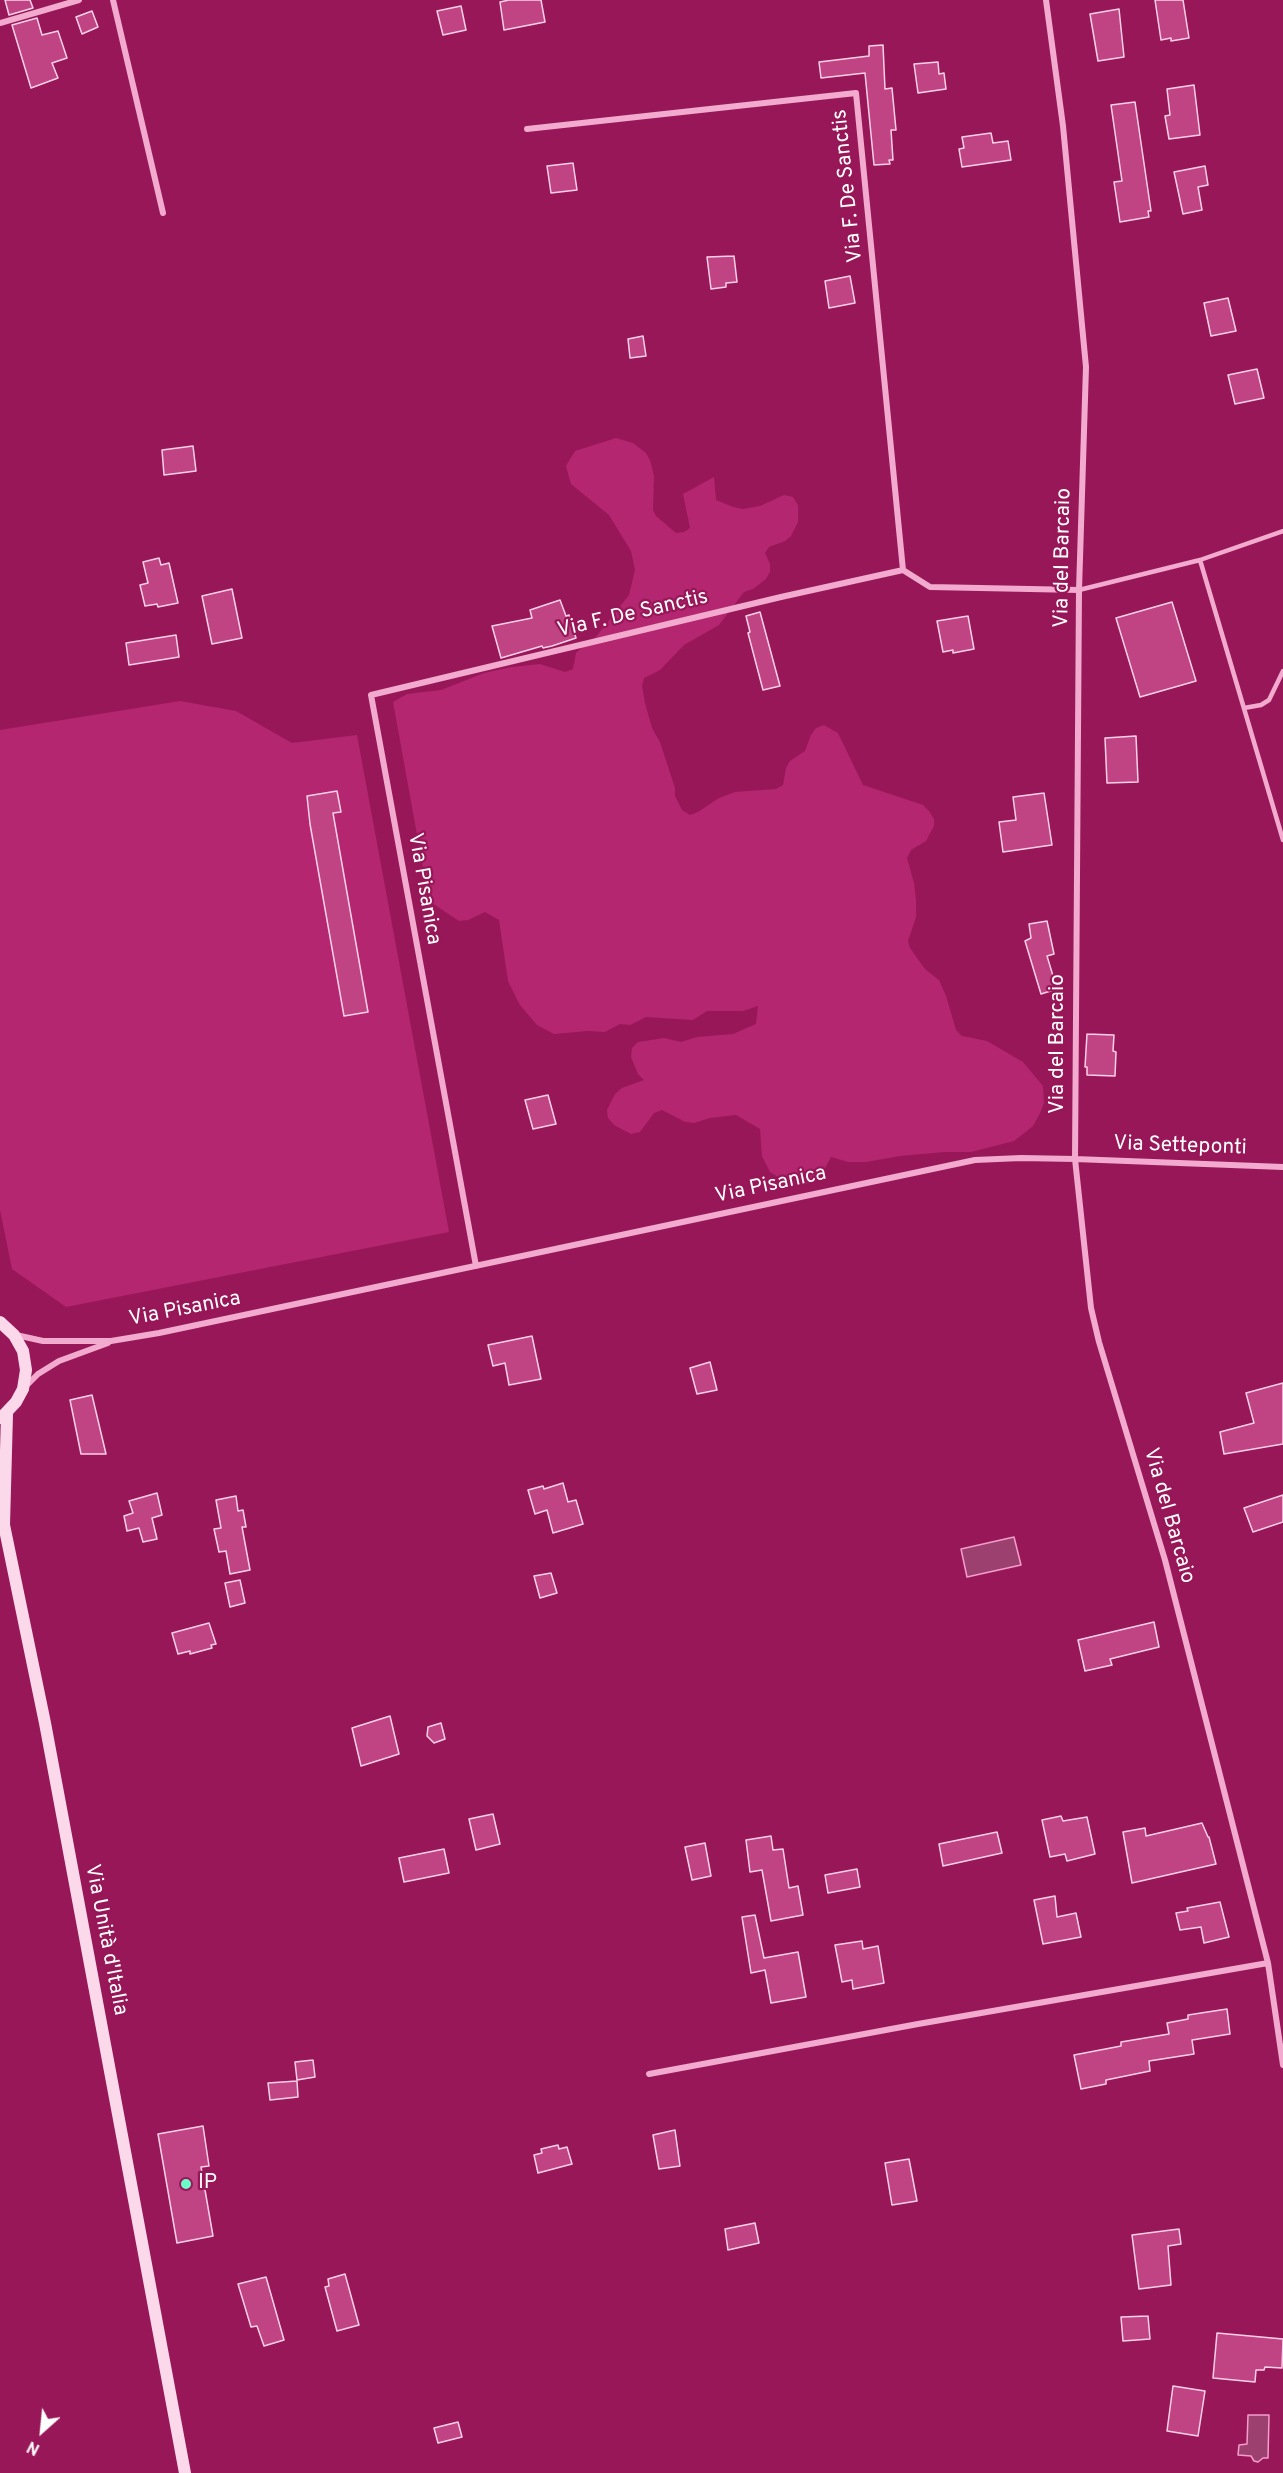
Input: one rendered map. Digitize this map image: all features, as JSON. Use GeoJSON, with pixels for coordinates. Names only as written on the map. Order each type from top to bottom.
{"type":"FeatureCollection","features":[{"type":"Feature","properties":{"kind":"main road"},"geometry":{"type":"LineString","coordinates":[[0,1322],[14,1335],[23,1352],[26,1370],[23,1389],[16,1402],[3,1416]]}},
{"type":"Feature","properties":{"kind":"main road","name":"Via Unità d'Italia"},"geometry":{"type":"LineString","coordinates":[[3,1416],[2,1519],[47,1735],[185,2473]]}},
{"type":"Feature","properties":{"kind":"street"},"geometry":{"type":"LineString","coordinates":[[0,23],[79,0]]}},
{"type":"Feature","properties":{"kind":"street"},"geometry":{"type":"LineString","coordinates":[[113,0],[163,213]]}},
{"type":"Feature","properties":{"kind":"street","name":"Via del Barcaio"},"geometry":{"type":"LineString","coordinates":[[1046,0],[1063,126],[1086,367],[1078,590],[1075,1159],[1092,1308],[1099,1342],[1166,1560],[1268,1963],[1283,2065]]}},
{"type":"Feature","properties":{"kind":"street","name":"Via F. De Sanctis"},"geometry":{"type":"LineString","coordinates":[[371,695],[903,570],[856,93],[526,129]]}},
{"type":"Feature","properties":{"kind":"street"},"geometry":{"type":"LineString","coordinates":[[903,570],[930,587],[1078,590]]}},
{"type":"Feature","properties":{"kind":"street","name":"Via Pisanica"},"geometry":{"type":"LineString","coordinates":[[371,695],[476,1266]]}},
{"type":"Feature","properties":{"kind":"street","name":"Via Pisanica"},"geometry":{"type":"LineString","coordinates":[[14,1335],[43,1341],[111,1341],[159,1333],[975,1160],[1075,1159]]}},
{"type":"Feature","properties":{"kind":"street","name":"Via Setteponti"},"geometry":{"type":"LineString","coordinates":[[1075,1159],[1283,1167]]}},
{"type":"Feature","properties":{"kind":"street","name":"Via Pisanica"},"geometry":{"type":"LineString","coordinates":[[23,1389],[38,1374],[59,1361],[111,1341]]}},
{"type":"Feature","properties":{"kind":"street"},"geometry":{"type":"LineString","coordinates":[[649,2074],[1268,1963]]}},
{"type":"Feature","properties":{"kind":"lane"},"geometry":{"type":"LineString","coordinates":[[1078,590],[1200,560],[1283,531]]}},
{"type":"Feature","properties":{"kind":"lane"},"geometry":{"type":"LineString","coordinates":[[1200,560],[1283,840]]}},
{"type":"Feature","properties":{"kind":"lane"},"geometry":{"type":"LineString","coordinates":[[1244,708],[1261,705],[1269,700],[1283,671]]}},
{"type":"Feature","properties":{"kind":"shaded area"},"geometry":{"type":"Polygon","coordinates":[[[616,438],[633,443],[646,453],[654,476],[653,510],[656,516],[676,533],[690,528],[683,494],[714,477],[716,500],[733,507],[743,509],[760,506],[784,495],[793,497],[798,505],[798,522],[791,536],[769,547],[765,553],[770,564],[770,572],[766,579],[753,589],[744,592],[719,625],[684,645],[660,670],[644,678],[642,686],[652,728],[660,742],[675,788],[675,796],[682,810],[690,815],[719,798],[735,792],[776,789],[783,785],[786,768],[790,761],[805,751],[816,728],[824,725],[838,733],[863,785],[923,805],[934,819],[934,826],[926,841],[911,850],[907,858],[916,899],[916,917],[908,941],[910,948],[925,969],[939,980],[956,1030],[962,1036],[987,1041],[1023,1062],[1043,1086],[1044,1103],[1041,1111],[1033,1126],[1014,1141],[971,1152],[900,1156],[866,1162],[848,1162],[831,1157],[823,1172],[811,1183],[802,1185],[785,1181],[770,1172],[762,1156],[760,1129],[736,1115],[710,1118],[694,1123],[685,1122],[662,1110],[654,1113],[640,1132],[631,1134],[614,1125],[608,1118],[607,1110],[615,1094],[622,1088],[644,1080],[638,1074],[631,1057],[632,1048],[638,1042],[664,1038],[681,1042],[697,1037],[733,1034],[756,1024],[758,1006],[743,1011],[707,1011],[693,1020],[646,1017],[630,1025],[620,1024],[605,1032],[554,1034],[537,1025],[520,1005],[508,981],[499,920],[485,912],[468,920],[459,921],[429,901],[393,702],[407,694],[441,690],[484,673],[512,667],[540,664],[565,672],[573,669],[576,653],[588,641],[595,638],[629,595],[635,570],[631,551],[609,515],[571,484],[566,466],[575,451],[616,438]]]}},
{"type":"Feature","properties":{"kind":"shaded area"},"geometry":{"type":"Polygon","coordinates":[[[180,701],[236,711],[292,743],[357,735],[449,1232],[66,1307],[12,1269],[0,1210],[0,730],[180,701]]]}},
{"type":"Feature","properties":{"kind":"shaded area"},"geometry":{"type":"Polygon","coordinates":[[[1014,1537],[1021,1565],[967,1577],[961,1549],[1014,1537]]]}},
{"type":"Feature","properties":{"kind":"shaded area"},"geometry":{"type":"Polygon","coordinates":[[[1248,2415],[1269,2415],[1268,2458],[1263,2458],[1258,2462],[1254,2461],[1251,2456],[1238,2455],[1239,2445],[1247,2444],[1248,2415]]]}},
{"type":"Feature","properties":{"kind":"building"},"geometry":{"type":"Polygon","coordinates":[[[5,0],[30,0],[33,8],[9,15],[5,0]]]}},
{"type":"Feature","properties":{"kind":"building"},"geometry":{"type":"Polygon","coordinates":[[[541,0],[545,22],[504,30],[500,2],[541,0]]]}},
{"type":"Feature","properties":{"kind":"building"},"geometry":{"type":"Polygon","coordinates":[[[1155,0],[1183,0],[1189,38],[1161,40],[1155,0]]]}},
{"type":"Feature","properties":{"kind":"building"},"geometry":{"type":"Polygon","coordinates":[[[461,6],[466,30],[443,35],[437,11],[461,6]]]}},
{"type":"Feature","properties":{"kind":"building"},"geometry":{"type":"Polygon","coordinates":[[[1119,9],[1124,57],[1098,61],[1090,14],[1119,9]]]}},
{"type":"Feature","properties":{"kind":"building"},"geometry":{"type":"Polygon","coordinates":[[[92,11],[98,27],[82,34],[76,17],[92,11]]]}},
{"type":"Feature","properties":{"kind":"building"},"geometry":{"type":"Polygon","coordinates":[[[37,18],[42,35],[58,31],[67,58],[52,63],[58,78],[31,88],[12,25],[37,18]]]}},
{"type":"Feature","properties":{"kind":"building"},"geometry":{"type":"Polygon","coordinates":[[[883,45],[885,89],[892,88],[896,130],[891,130],[893,160],[889,160],[890,164],[874,165],[865,73],[821,78],[819,62],[869,56],[869,46],[883,45]]]}},
{"type":"Feature","properties":{"kind":"building"},"geometry":{"type":"Polygon","coordinates":[[[938,62],[939,74],[944,73],[946,89],[918,93],[914,64],[938,62]]]}},
{"type":"Feature","properties":{"kind":"building"},"geometry":{"type":"Polygon","coordinates":[[[1194,85],[1200,135],[1169,139],[1165,116],[1170,115],[1167,89],[1194,85]]]}},
{"type":"Feature","properties":{"kind":"building"},"geometry":{"type":"Polygon","coordinates":[[[1135,102],[1151,211],[1148,211],[1149,217],[1120,222],[1114,182],[1122,181],[1111,105],[1135,102]]]}},
{"type":"Feature","properties":{"kind":"building"},"geometry":{"type":"Polygon","coordinates":[[[991,133],[993,143],[1008,141],[1011,160],[962,167],[959,149],[964,148],[962,137],[991,133]]]}},
{"type":"Feature","properties":{"kind":"building"},"geometry":{"type":"Polygon","coordinates":[[[573,163],[577,190],[551,193],[547,166],[573,163]]]}},
{"type":"Feature","properties":{"kind":"building"},"geometry":{"type":"Polygon","coordinates":[[[1205,166],[1208,185],[1198,187],[1202,210],[1183,214],[1174,172],[1205,166]]]}},
{"type":"Feature","properties":{"kind":"building"},"geometry":{"type":"Polygon","coordinates":[[[734,256],[737,282],[726,283],[726,287],[711,289],[707,257],[734,256]]]}},
{"type":"Feature","properties":{"kind":"building"},"geometry":{"type":"Polygon","coordinates":[[[850,276],[855,303],[829,308],[825,281],[850,276]]]}},
{"type":"Feature","properties":{"kind":"building"},"geometry":{"type":"Polygon","coordinates":[[[1228,298],[1236,331],[1211,336],[1204,303],[1228,298]]]}},
{"type":"Feature","properties":{"kind":"building"},"geometry":{"type":"Polygon","coordinates":[[[643,336],[646,356],[630,358],[628,339],[643,336]]]}},
{"type":"Feature","properties":{"kind":"building"},"geometry":{"type":"Polygon","coordinates":[[[1257,369],[1264,398],[1235,404],[1228,375],[1257,369]]]}},
{"type":"Feature","properties":{"kind":"building"},"geometry":{"type":"Polygon","coordinates":[[[193,446],[196,471],[164,475],[162,450],[193,446]]]}},
{"type":"Feature","properties":{"kind":"building"},"geometry":{"type":"Polygon","coordinates":[[[159,558],[161,565],[169,563],[178,603],[158,607],[157,604],[145,606],[140,585],[148,583],[143,562],[159,558]]]}},
{"type":"Feature","properties":{"kind":"building"},"geometry":{"type":"Polygon","coordinates":[[[232,589],[242,638],[212,644],[202,596],[232,589]]]}},
{"type":"Feature","properties":{"kind":"building"},"geometry":{"type":"Polygon","coordinates":[[[560,600],[566,616],[569,615],[576,638],[501,658],[492,626],[532,618],[530,610],[560,600]]]}},
{"type":"Feature","properties":{"kind":"building"},"geometry":{"type":"Polygon","coordinates":[[[1172,602],[1196,681],[1140,697],[1116,618],[1172,602]]]}},
{"type":"Feature","properties":{"kind":"building"},"geometry":{"type":"Polygon","coordinates":[[[760,612],[780,686],[763,690],[748,633],[750,632],[746,616],[760,612]]]}},
{"type":"Feature","properties":{"kind":"building"},"geometry":{"type":"Polygon","coordinates":[[[968,616],[974,649],[953,653],[953,650],[943,652],[937,621],[968,616]]]}},
{"type":"Feature","properties":{"kind":"building"},"geometry":{"type":"Polygon","coordinates":[[[176,635],[179,657],[129,665],[126,643],[176,635]]]}},
{"type":"Feature","properties":{"kind":"building"},"geometry":{"type":"Polygon","coordinates":[[[1136,736],[1138,782],[1107,783],[1105,738],[1136,736]]]}},
{"type":"Feature","properties":{"kind":"building"},"geometry":{"type":"Polygon","coordinates":[[[337,791],[341,812],[333,813],[368,1012],[344,1016],[307,796],[337,791]]]}},
{"type":"Feature","properties":{"kind":"building"},"geometry":{"type":"Polygon","coordinates":[[[1044,793],[1052,845],[1003,852],[999,822],[1016,820],[1013,797],[1044,793]]]}},
{"type":"Feature","properties":{"kind":"building"},"geometry":{"type":"Polygon","coordinates":[[[1047,921],[1054,954],[1047,956],[1057,989],[1041,994],[1025,941],[1031,938],[1029,924],[1047,921]]]}},
{"type":"Feature","properties":{"kind":"building"},"geometry":{"type":"Polygon","coordinates":[[[1087,1034],[1114,1035],[1115,1076],[1087,1075],[1087,1067],[1085,1067],[1087,1034]]]}},
{"type":"Feature","properties":{"kind":"building"},"geometry":{"type":"Polygon","coordinates":[[[548,1095],[556,1124],[533,1129],[525,1100],[548,1095]]]}},
{"type":"Feature","properties":{"kind":"building"},"geometry":{"type":"Polygon","coordinates":[[[532,1336],[541,1379],[509,1385],[505,1363],[493,1366],[488,1345],[532,1336]]]}},
{"type":"Feature","properties":{"kind":"building"},"geometry":{"type":"Polygon","coordinates":[[[710,1362],[717,1390],[697,1394],[690,1368],[710,1362]]]}},
{"type":"Feature","properties":{"kind":"building"},"geometry":{"type":"Polygon","coordinates":[[[1283,1383],[1283,1444],[1224,1454],[1220,1432],[1254,1423],[1246,1393],[1283,1383]]]}},
{"type":"Feature","properties":{"kind":"building"},"geometry":{"type":"Polygon","coordinates":[[[92,1395],[106,1454],[81,1454],[70,1400],[92,1395]]]}},
{"type":"Feature","properties":{"kind":"building"},"geometry":{"type":"Polygon","coordinates":[[[563,1483],[568,1502],[576,1500],[583,1524],[553,1533],[547,1510],[535,1514],[528,1490],[543,1486],[544,1489],[563,1483]]]}},
{"type":"Feature","properties":{"kind":"building"},"geometry":{"type":"Polygon","coordinates":[[[157,1493],[162,1515],[152,1518],[157,1539],[143,1542],[139,1528],[127,1531],[124,1516],[133,1513],[129,1501],[157,1493]]]}},
{"type":"Feature","properties":{"kind":"building"},"geometry":{"type":"Polygon","coordinates":[[[1283,1495],[1283,1522],[1253,1532],[1244,1508],[1283,1495]]]}},
{"type":"Feature","properties":{"kind":"building"},"geometry":{"type":"Polygon","coordinates":[[[236,1496],[238,1511],[243,1510],[246,1527],[242,1527],[250,1570],[230,1574],[226,1551],[219,1552],[214,1529],[221,1528],[216,1500],[236,1496]]]}},
{"type":"Feature","properties":{"kind":"building"},"geometry":{"type":"Polygon","coordinates":[[[551,1573],[557,1593],[540,1598],[534,1576],[551,1573]]]}},
{"type":"Feature","properties":{"kind":"building"},"geometry":{"type":"Polygon","coordinates":[[[240,1580],[245,1603],[230,1607],[225,1583],[240,1580]]]}},
{"type":"Feature","properties":{"kind":"building"},"geometry":{"type":"Polygon","coordinates":[[[1154,1622],[1159,1647],[1110,1659],[1112,1665],[1085,1671],[1078,1640],[1154,1622]]]}},
{"type":"Feature","properties":{"kind":"building"},"geometry":{"type":"Polygon","coordinates":[[[209,1623],[216,1644],[211,1645],[212,1648],[190,1654],[190,1651],[178,1654],[172,1633],[209,1623]]]}},
{"type":"Feature","properties":{"kind":"building"},"geometry":{"type":"Polygon","coordinates":[[[390,1716],[399,1754],[361,1766],[352,1728],[390,1716]]]}},
{"type":"Feature","properties":{"kind":"building"},"geometry":{"type":"Polygon","coordinates":[[[441,1723],[445,1739],[434,1743],[427,1736],[428,1727],[441,1723]]]}},
{"type":"Feature","properties":{"kind":"building"},"geometry":{"type":"Polygon","coordinates":[[[493,1814],[500,1844],[476,1850],[469,1819],[493,1814]]]}},
{"type":"Feature","properties":{"kind":"building"},"geometry":{"type":"Polygon","coordinates":[[[1061,1816],[1063,1821],[1087,1817],[1095,1854],[1067,1861],[1065,1854],[1050,1857],[1042,1820],[1061,1816]]]}},
{"type":"Feature","properties":{"kind":"building"},"geometry":{"type":"Polygon","coordinates":[[[1202,1823],[1209,1837],[1216,1864],[1132,1883],[1123,1832],[1145,1828],[1146,1836],[1202,1823]]]}},
{"type":"Feature","properties":{"kind":"building"},"geometry":{"type":"Polygon","coordinates":[[[997,1832],[1002,1853],[943,1866],[939,1844],[997,1832]]]}},
{"type":"Feature","properties":{"kind":"building"},"geometry":{"type":"Polygon","coordinates":[[[771,1836],[773,1850],[783,1849],[789,1888],[798,1886],[803,1915],[771,1921],[762,1870],[750,1872],[746,1840],[771,1836]]]}},
{"type":"Feature","properties":{"kind":"building"},"geometry":{"type":"Polygon","coordinates":[[[705,1843],[711,1876],[692,1880],[685,1847],[705,1843]]]}},
{"type":"Feature","properties":{"kind":"building"},"geometry":{"type":"Polygon","coordinates":[[[444,1849],[449,1873],[404,1882],[399,1858],[444,1849]]]}},
{"type":"Feature","properties":{"kind":"building"},"geometry":{"type":"Polygon","coordinates":[[[857,1869],[860,1887],[828,1893],[825,1875],[857,1869]]]}},
{"type":"Feature","properties":{"kind":"building"},"geometry":{"type":"Polygon","coordinates":[[[1055,1896],[1057,1917],[1076,1913],[1081,1937],[1043,1944],[1034,1900],[1055,1896]]]}},
{"type":"Feature","properties":{"kind":"building"},"geometry":{"type":"Polygon","coordinates":[[[1220,1902],[1229,1937],[1204,1943],[1201,1927],[1180,1930],[1176,1913],[1188,1911],[1187,1908],[1220,1902]]]}},
{"type":"Feature","properties":{"kind":"building"},"geometry":{"type":"Polygon","coordinates":[[[755,1915],[764,1958],[798,1952],[806,1997],[771,2003],[765,1970],[751,1973],[742,1917],[755,1915]]]}},
{"type":"Feature","properties":{"kind":"building"},"geometry":{"type":"Polygon","coordinates":[[[862,1941],[863,1949],[878,1946],[884,1983],[853,1989],[852,1980],[842,1982],[835,1945],[862,1941]]]}},
{"type":"Feature","properties":{"kind":"building"},"geometry":{"type":"Polygon","coordinates":[[[1227,2009],[1230,2034],[1192,2040],[1194,2054],[1149,2061],[1150,2071],[1106,2080],[1106,2084],[1081,2089],[1074,2055],[1121,2046],[1121,2042],[1169,2034],[1167,2023],[1188,2019],[1188,2015],[1227,2009]]]}},
{"type":"Feature","properties":{"kind":"building"},"geometry":{"type":"Polygon","coordinates":[[[313,2060],[315,2077],[297,2080],[295,2062],[313,2060]]]}},
{"type":"Feature","properties":{"kind":"building"},"geometry":{"type":"Polygon","coordinates":[[[297,2081],[298,2097],[270,2100],[268,2083],[297,2081]]]}},
{"type":"Feature","properties":{"kind":"building"},"geometry":{"type":"Polygon","coordinates":[[[203,2126],[209,2166],[201,2167],[213,2236],[177,2243],[158,2134],[203,2126]]]}},
{"type":"Feature","properties":{"kind":"building"},"geometry":{"type":"Polygon","coordinates":[[[675,2130],[680,2166],[659,2169],[653,2135],[675,2130]]]}},
{"type":"Feature","properties":{"kind":"building"},"geometry":{"type":"Polygon","coordinates":[[[558,2145],[559,2149],[567,2147],[572,2164],[538,2173],[534,2155],[542,2153],[541,2149],[558,2145]]]}},
{"type":"Feature","properties":{"kind":"building"},"geometry":{"type":"Polygon","coordinates":[[[909,2159],[917,2201],[892,2205],[885,2163],[909,2159]]]}},
{"type":"Feature","properties":{"kind":"building"},"geometry":{"type":"Polygon","coordinates":[[[755,2223],[759,2243],[728,2250],[725,2229],[755,2223]]]}},
{"type":"Feature","properties":{"kind":"building"},"geometry":{"type":"Polygon","coordinates":[[[1179,2229],[1181,2244],[1168,2246],[1171,2285],[1139,2289],[1132,2235],[1179,2229]]]}},
{"type":"Feature","properties":{"kind":"building"},"geometry":{"type":"Polygon","coordinates":[[[345,2274],[359,2325],[337,2331],[325,2287],[329,2286],[328,2279],[345,2274]]]}},
{"type":"Feature","properties":{"kind":"building"},"geometry":{"type":"Polygon","coordinates":[[[266,2277],[284,2340],[264,2346],[257,2326],[251,2327],[238,2284],[266,2277]]]}},
{"type":"Feature","properties":{"kind":"building"},"geometry":{"type":"Polygon","coordinates":[[[1148,2316],[1150,2339],[1123,2341],[1121,2317],[1148,2316]]]}},
{"type":"Feature","properties":{"kind":"building"},"geometry":{"type":"Polygon","coordinates":[[[1217,2333],[1283,2339],[1282,2368],[1265,2367],[1264,2370],[1256,2370],[1255,2382],[1213,2378],[1217,2333]]]}},
{"type":"Feature","properties":{"kind":"building"},"geometry":{"type":"Polygon","coordinates":[[[1173,2386],[1205,2391],[1198,2436],[1167,2431],[1173,2386]]]}},
{"type":"Feature","properties":{"kind":"building"},"geometry":{"type":"Polygon","coordinates":[[[458,2422],[462,2437],[438,2443],[434,2428],[458,2422]]]}},
{"type":"Feature","properties":{"kind":"place","name":"IP"},"geometry":{"type":"Point","coordinates":[186,2184]}}]}
